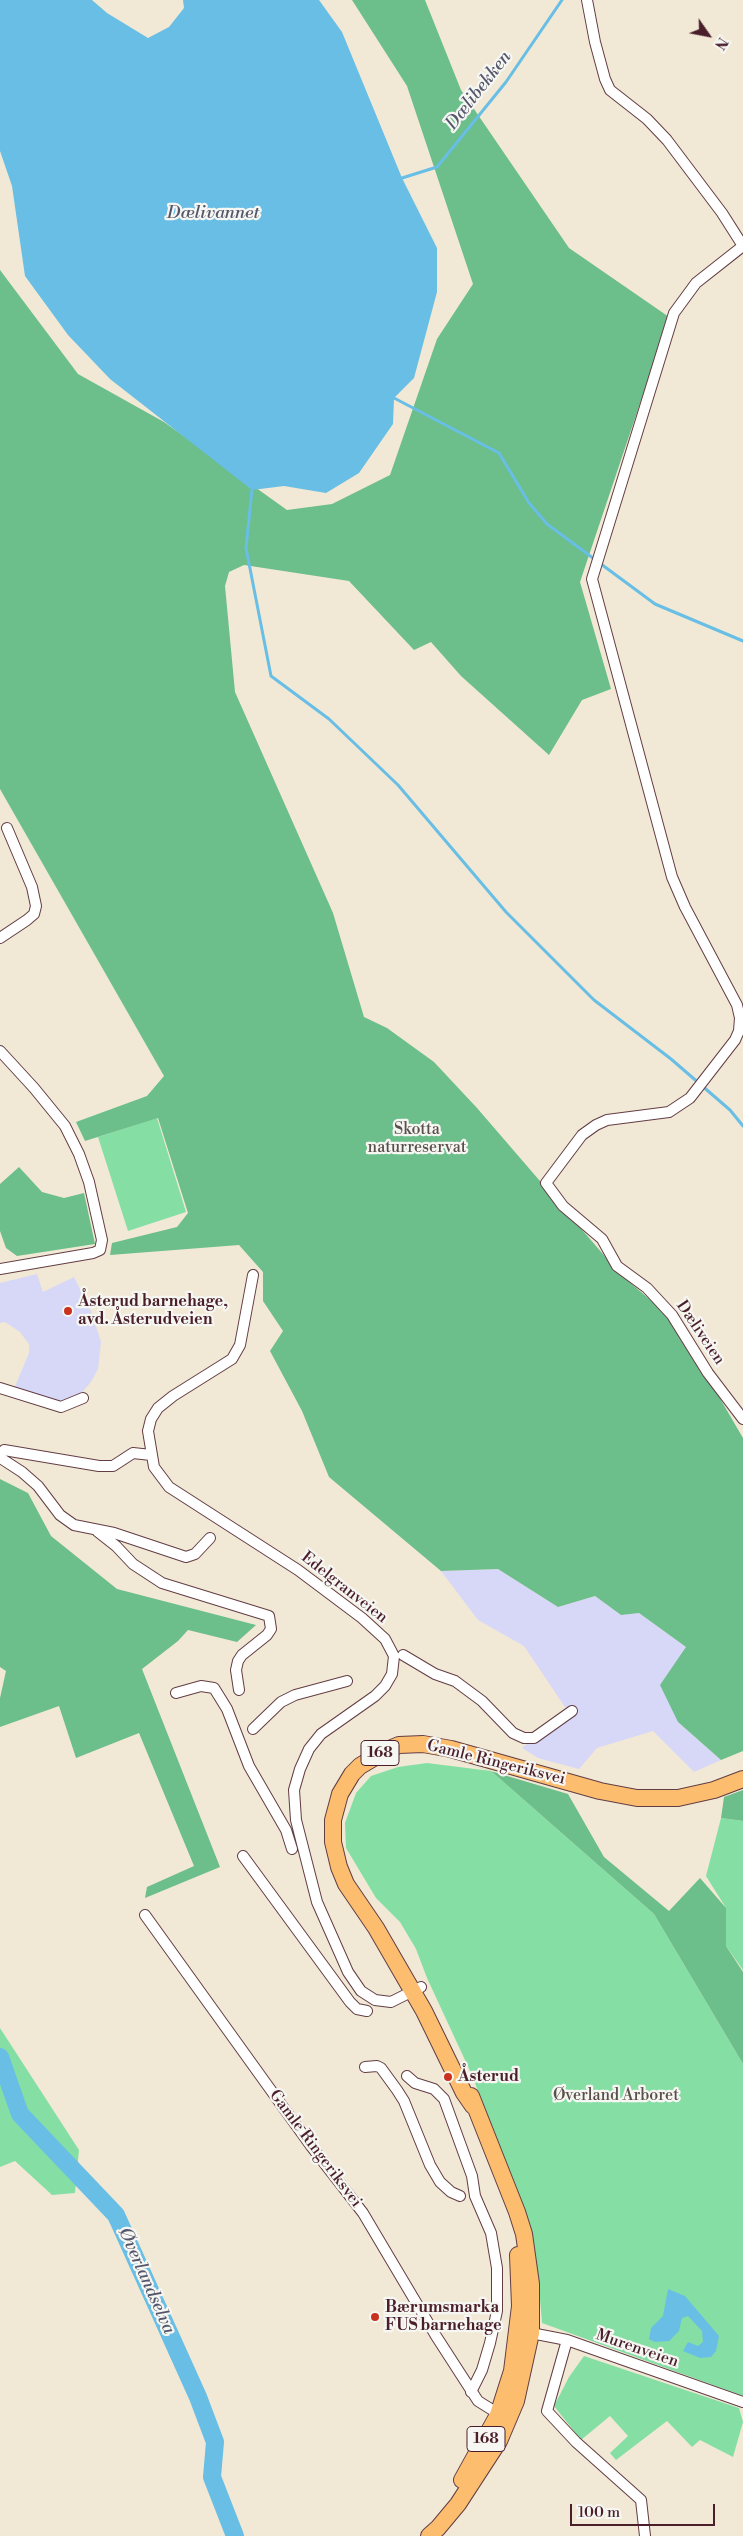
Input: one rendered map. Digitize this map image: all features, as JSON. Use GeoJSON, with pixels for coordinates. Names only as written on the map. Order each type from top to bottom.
{"type":"FeatureCollection","features":[{"type":"Feature","properties":{"kind":"main road","name":"Gamle Ringeriksvei"},"geometry":{"type":"LineString","coordinates":[[428,2536],[438,2528],[479,2475],[521,2383],[525,2332],[511,2200],[472,2106],[469,2089],[455,2055],[391,1944],[376,1928],[346,1884],[332,1842],[332,1820],[340,1794],[360,1766],[387,1750],[399,1746],[424,1744],[451,1749],[600,1791],[637,1798],[678,1798],[714,1790],[743,1779]]}},
{"type":"Feature","properties":{"kind":"main road","name":"Gamle Ringeriksvei"},"geometry":{"type":"LineString","coordinates":[[579,1784],[600,1784],[646,1790],[678,1790],[712,1783],[743,1771]]}},
{"type":"Feature","properties":{"kind":"street"},"geometry":{"type":"LineString","coordinates":[[587,0],[594,42],[610,90],[647,119],[667,140],[722,213],[743,246]]}},
{"type":"Feature","properties":{"kind":"street","name":"Dæliveien"},"geometry":{"type":"LineString","coordinates":[[743,246],[696,283],[674,313],[592,579],[672,877],[685,907],[737,1005],[740,1018],[739,1031],[735,1040],[690,1098],[669,1112],[607,1120],[596,1125],[582,1135],[546,1183],[563,1206],[602,1239],[617,1266],[647,1288],[672,1315],[708,1373],[743,1419]]}},
{"type":"Feature","properties":{"kind":"street"},"geometry":{"type":"LineString","coordinates":[[0,938],[34,914],[36,906],[32,887],[7,828]]}},
{"type":"Feature","properties":{"kind":"street"},"geometry":{"type":"LineString","coordinates":[[0,1051],[65,1126],[89,1182],[102,1240],[100,1250],[0,1268]]}},
{"type":"Feature","properties":{"kind":"street"},"geometry":{"type":"LineString","coordinates":[[210,1538],[195,1554],[186,1557],[67,1521],[38,1486],[22,1472],[2,1459],[0,1455],[4,1450],[98,1466],[113,1466],[133,1453],[151,1455],[148,1431],[158,1408],[173,1396],[232,1359],[240,1345],[253,1275]]}},
{"type":"Feature","properties":{"kind":"street"},"geometry":{"type":"LineString","coordinates":[[0,1388],[60,1407],[83,1398]]}},
{"type":"Feature","properties":{"kind":"street","name":"Edelgranveien"},"geometry":{"type":"LineString","coordinates":[[151,1455],[154,1467],[169,1487],[298,1570],[362,1618],[386,1639],[394,1656],[392,1674],[386,1686],[375,1696],[321,1734],[309,1749],[300,1769],[294,1790],[295,1805],[301,1848],[317,1902],[354,1982],[367,1996],[381,2002],[397,2000],[417,1989]]}},
{"type":"Feature","properties":{"kind":"street"},"geometry":{"type":"LineString","coordinates":[[94,1528],[116,1546],[133,1564],[162,1583],[270,1616],[271,1628],[268,1635],[242,1655],[238,1661],[236,1670],[239,1690]]}},
{"type":"Feature","properties":{"kind":"street"},"geometry":{"type":"LineString","coordinates":[[403,1655],[435,1674],[455,1681],[482,1701],[513,1732],[524,1738],[534,1738],[572,1711]]}},
{"type":"Feature","properties":{"kind":"street"},"geometry":{"type":"LineString","coordinates":[[253,1729],[281,1702],[295,1695],[347,1680]]}},
{"type":"Feature","properties":{"kind":"street"},"geometry":{"type":"LineString","coordinates":[[176,1693],[201,1686],[214,1688],[227,1709],[249,1766],[286,1830],[292,1849]]}},
{"type":"Feature","properties":{"kind":"street"},"geometry":{"type":"LineString","coordinates":[[242,1856],[350,2002],[357,2009],[366,2011]]}},
{"type":"Feature","properties":{"kind":"street","name":"Gamle Ringeriksvei"},"geometry":{"type":"LineString","coordinates":[[145,1915],[311,2146],[363,2213],[436,2336],[478,2402],[504,2417]]}},
{"type":"Feature","properties":{"kind":"street"},"geometry":{"type":"LineString","coordinates":[[365,2067],[377,2066],[381,2068],[398,2090],[430,2165],[440,2182],[451,2192],[460,2196]]}},
{"type":"Feature","properties":{"kind":"street"},"geometry":{"type":"LineString","coordinates":[[407,2076],[415,2083],[434,2089],[444,2100],[472,2176],[475,2196],[490,2233],[498,2268],[497,2311],[482,2370],[471,2392]]}},
{"type":"Feature","properties":{"kind":"street","name":"Murenveien"},"geometry":{"type":"LineString","coordinates":[[525,2332],[567,2340],[743,2402]]}},
{"type":"Feature","properties":{"kind":"street"},"geometry":{"type":"LineString","coordinates":[[567,2340],[547,2411],[576,2442],[641,2500],[645,2536]]}},
{"type":"Feature","properties":{"kind":"shaded area"},"geometry":{"type":"Polygon","coordinates":[[[37,1274],[43,1292],[74,1277],[91,1311],[101,1342],[98,1369],[91,1382],[78,1397],[60,1404],[14,1389],[29,1353],[29,1344],[20,1332],[5,1322],[0,1323],[0,1283],[37,1274]]]}},
{"type":"Feature","properties":{"kind":"shaded area"},"geometry":{"type":"Polygon","coordinates":[[[498,1569],[558,1607],[595,1596],[621,1615],[639,1613],[686,1647],[678,1722],[721,1760],[694,1772],[653,1731],[597,1748],[579,1769],[538,1758],[522,1748],[567,1710],[524,1646],[478,1620],[441,1571],[498,1569]]]}},
{"type":"Feature","properties":{"kind":"green space","name":"Skotta naturreservat"},"geometry":{"type":"Polygon","coordinates":[[[352,0],[425,0],[461,90],[569,248],[669,317],[580,582],[611,689],[582,700],[549,755],[461,676],[431,642],[414,650],[349,581],[244,565],[229,572],[225,586],[235,692],[333,913],[364,1017],[387,1028],[434,1062],[477,1108],[621,1275],[654,1303],[680,1330],[743,1438],[743,1751],[721,1760],[678,1722],[660,1685],[686,1647],[639,1613],[621,1615],[595,1596],[558,1607],[498,1569],[441,1571],[329,1477],[302,1411],[270,1351],[283,1331],[263,1301],[263,1272],[239,1245],[110,1255],[112,1243],[177,1227],[188,1213],[158,1118],[85,1141],[76,1122],[147,1096],[164,1076],[0,789],[0,270],[78,374],[164,422],[287,510],[332,504],[390,475],[437,339],[473,284],[407,86],[352,0]]]}},
{"type":"Feature","properties":{"kind":"green space"},"geometry":{"type":"Polygon","coordinates":[[[157,1118],[186,1212],[128,1231],[98,1137],[157,1118]]]}},
{"type":"Feature","properties":{"kind":"green space"},"geometry":{"type":"Polygon","coordinates":[[[19,1167],[42,1192],[64,1198],[84,1193],[95,1244],[17,1256],[6,1248],[0,1231],[0,1184],[19,1167]]]}},
{"type":"Feature","properties":{"kind":"green space"},"geometry":{"type":"Polygon","coordinates":[[[0,1479],[28,1493],[51,1536],[117,1589],[256,1625],[237,1642],[188,1630],[178,1641],[142,1669],[220,1867],[145,1898],[147,1887],[194,1866],[139,1733],[76,1758],[59,1706],[0,1727],[0,1698],[6,1671],[0,1667],[0,1479]]]}},
{"type":"Feature","properties":{"kind":"green space","name":"Øverland Arboret"},"geometry":{"type":"Polygon","coordinates":[[[427,1763],[491,1771],[654,1914],[743,2064],[743,2396],[542,2323],[538,2275],[529,2221],[471,2073],[427,1978],[416,1949],[400,1922],[376,1898],[346,1848],[345,1823],[356,1793],[371,1776],[398,1767],[427,1763]]]}},
{"type":"Feature","properties":{"kind":"green space"},"geometry":{"type":"Polygon","coordinates":[[[491,1771],[568,1794],[604,1857],[669,1911],[700,1878],[726,1908],[726,1946],[743,1972],[743,2064],[654,1914],[491,1771]]]}},
{"type":"Feature","properties":{"kind":"green space"},"geometry":{"type":"Polygon","coordinates":[[[743,1790],[743,1821],[721,1818],[724,1797],[743,1790]]]}},
{"type":"Feature","properties":{"kind":"green space"},"geometry":{"type":"Polygon","coordinates":[[[721,1818],[743,1821],[743,1970],[726,1946],[726,1908],[706,1876],[721,1818]]]}},
{"type":"Feature","properties":{"kind":"green space"},"geometry":{"type":"Polygon","coordinates":[[[0,2028],[79,2150],[75,2193],[52,2195],[15,2161],[0,2167],[0,2028]]]}},
{"type":"Feature","properties":{"kind":"green space"},"geometry":{"type":"Polygon","coordinates":[[[584,2356],[739,2408],[743,2422],[733,2457],[700,2440],[692,2447],[667,2421],[616,2460],[610,2453],[628,2436],[610,2416],[581,2440],[554,2406],[569,2377],[584,2356]]]}},
{"type":"Feature","properties":{"kind":"water","name":"Dælivannet"},"geometry":{"type":"Polygon","coordinates":[[[0,0],[92,0],[107,13],[148,38],[169,27],[184,8],[183,0],[319,0],[342,32],[402,178],[437,248],[437,292],[414,378],[394,398],[393,424],[359,473],[326,493],[284,486],[252,490],[110,379],[68,335],[25,276],[12,186],[0,151],[0,0]]]}},
{"type":"Feature","properties":{"kind":"water"},"geometry":{"type":"Polygon","coordinates":[[[668,2289],[685,2296],[719,2336],[716,2351],[711,2357],[700,2358],[683,2351],[688,2342],[698,2346],[703,2342],[702,2331],[688,2316],[682,2318],[679,2331],[669,2341],[655,2342],[649,2339],[651,2328],[663,2316],[668,2289]]]}},
{"type":"Feature","properties":{"kind":"waterway","name":"Dælibekken"},"geometry":{"type":"LineString","coordinates":[[402,178],[437,167],[506,82],[562,0]]}},
{"type":"Feature","properties":{"kind":"waterway"},"geometry":{"type":"LineString","coordinates":[[394,398],[499,453],[529,503],[547,524],[655,604],[743,641]]}},
{"type":"Feature","properties":{"kind":"waterway"},"geometry":{"type":"LineString","coordinates":[[252,490],[246,548],[271,676],[329,719],[398,785],[506,912],[594,1000],[671,1059],[730,1110],[743,1126]]}},
{"type":"Feature","properties":{"kind":"waterway","name":"Øverlandselva"},"geometry":{"type":"LineString","coordinates":[[0,2057],[20,2114],[116,2215],[198,2397],[215,2442],[212,2477],[235,2536]]}},
{"type":"Feature","properties":{"kind":"place","name":"Åsterud barnehage, avd. Åsterudveien"},"geometry":{"type":"Point","coordinates":[68,1311]}},
{"type":"Feature","properties":{"kind":"place","name":"Åsterud"},"geometry":{"type":"Point","coordinates":[448,2077]}},
{"type":"Feature","properties":{"kind":"place","name":"Bærumsmarka FUS barnehage"},"geometry":{"type":"Point","coordinates":[375,2317]}}]}
